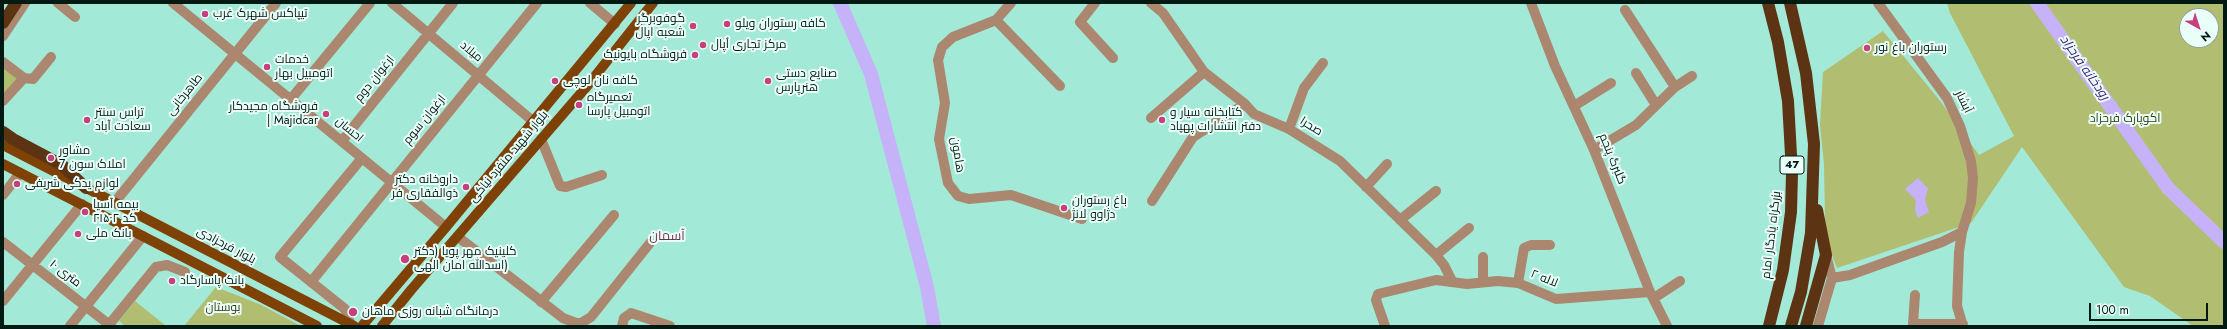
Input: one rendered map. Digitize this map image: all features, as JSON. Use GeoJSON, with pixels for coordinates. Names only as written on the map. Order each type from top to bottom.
{"type":"FeatureCollection","features":[{"type":"Feature","properties":{"kind":"highway"},"geometry":{"type":"LineString","coordinates":[[3,23],[16,3]]}},
{"type":"Feature","properties":{"kind":"highway","name":"بزرگراه یادگار امام"},"geometry":{"type":"LineString","coordinates":[[1768,3],[1778,42],[1788,101],[1792,173],[1791,212],[1786,256],[1778,298],[1769,326]]}},
{"type":"Feature","properties":{"kind":"highway","name":"47"},"geometry":{"type":"LineString","coordinates":[[1790,3],[1806,73],[1814,144],[1812,233],[1807,264],[1791,326]]}},
{"type":"Feature","properties":{"kind":"highway"},"geometry":{"type":"LineString","coordinates":[[3,132],[13,139],[62,165],[86,188]]}},
{"type":"Feature","properties":{"kind":"highway"},"geometry":{"type":"LineString","coordinates":[[1806,326],[1826,255],[1813,191]]}},
{"type":"Feature","properties":{"kind":"main road","name":"بلوار شهید منفرد نیاکی"},"geometry":{"type":"LineString","coordinates":[[362,326],[632,3]]}},
{"type":"Feature","properties":{"kind":"main road","name":"بلوار شهید منفرد نیاکی"},"geometry":{"type":"LineString","coordinates":[[382,326],[411,290],[588,84],[653,3]]}},
{"type":"Feature","properties":{"kind":"main road"},"geometry":{"type":"LineString","coordinates":[[572,76],[584,73],[588,79],[588,84]]}},
{"type":"Feature","properties":{"kind":"main road","name":"بلوار فرحزادی"},"geometry":{"type":"LineString","coordinates":[[3,145],[352,325]]}},
{"type":"Feature","properties":{"kind":"main road"},"geometry":{"type":"LineString","coordinates":[[3,164],[313,325]]}},
{"type":"Feature","properties":{"kind":"main road"},"geometry":{"type":"LineString","coordinates":[[261,297],[270,292],[269,283]]}},
{"type":"Feature","properties":{"kind":"street"},"geometry":{"type":"LineString","coordinates":[[3,36],[25,3]]}},
{"type":"Feature","properties":{"kind":"street"},"geometry":{"type":"LineString","coordinates":[[58,3],[75,17]]}},
{"type":"Feature","properties":{"kind":"street","name":"طاهرخانی"},"geometry":{"type":"LineString","coordinates":[[115,202],[276,3]]}},
{"type":"Feature","properties":{"kind":"street"},"geometry":{"type":"LineString","coordinates":[[291,99],[370,3]]}},
{"type":"Feature","properties":{"kind":"street","name":"میلاد"},"geometry":{"type":"LineString","coordinates":[[392,3],[534,122]]}},
{"type":"Feature","properties":{"kind":"street","name":"ارغوان دوم"},"geometry":{"type":"LineString","coordinates":[[342,141],[453,3]]}},
{"type":"Feature","properties":{"kind":"street","name":"ارغوان سوم"},"geometry":{"type":"LineString","coordinates":[[311,282],[537,3]]}},
{"type":"Feature","properties":{"kind":"street"},"geometry":{"type":"LineString","coordinates":[[590,3],[615,24]]}},
{"type":"Feature","properties":{"kind":"street","name":"هامون"},"geometry":{"type":"LineString","coordinates":[[1011,3],[996,20],[953,37],[942,47],[938,60],[945,103],[939,139],[948,183],[958,196],[969,199],[1011,195],[1082,219]]}},
{"type":"Feature","properties":{"kind":"street"},"geometry":{"type":"LineString","coordinates":[[1096,3],[1080,22],[1113,58]]}},
{"type":"Feature","properties":{"kind":"street","name":"صحرا"},"geometry":{"type":"LineString","coordinates":[[1151,3],[1163,13],[1204,72],[1245,104],[1254,114],[1289,129],[1340,161],[1436,255],[1444,265],[1452,281]]}},
{"type":"Feature","properties":{"kind":"street","name":"گلبرگ پنجم"},"geometry":{"type":"LineString","coordinates":[[1531,3],[1555,66],[1594,150],[1664,325]]}},
{"type":"Feature","properties":{"kind":"street","name":"آبشار"},"geometry":{"type":"LineString","coordinates":[[1878,3],[1947,98],[1960,126],[1971,161],[1973,178],[1971,203],[1962,232],[1958,252],[1957,306],[1963,325]]}},
{"type":"Feature","properties":{"kind":"street","name":"احسان"},"geometry":{"type":"LineString","coordinates":[[180,5],[446,227]]}},
{"type":"Feature","properties":{"kind":"street"},"geometry":{"type":"LineString","coordinates":[[1625,10],[1674,87]]}},
{"type":"Feature","properties":{"kind":"street"},"geometry":{"type":"LineString","coordinates":[[996,20],[1060,86]]}},
{"type":"Feature","properties":{"kind":"street"},"geometry":{"type":"LineString","coordinates":[[3,62],[24,78],[33,79],[51,57]]}},
{"type":"Feature","properties":{"kind":"street"},"geometry":{"type":"LineString","coordinates":[[1289,129],[1304,88],[1323,63]]}},
{"type":"Feature","properties":{"kind":"street"},"geometry":{"type":"LineString","coordinates":[[1151,118],[1204,72]]}},
{"type":"Feature","properties":{"kind":"street"},"geometry":{"type":"LineString","coordinates":[[1636,74],[1656,105]]}},
{"type":"Feature","properties":{"kind":"street"},"geometry":{"type":"LineString","coordinates":[[1594,150],[1636,125],[1674,87],[1692,76]]}},
{"type":"Feature","properties":{"kind":"street"},"geometry":{"type":"LineString","coordinates":[[3,101],[24,78]]}},
{"type":"Feature","properties":{"kind":"street"},"geometry":{"type":"LineString","coordinates":[[1574,106],[1611,83]]}},
{"type":"Feature","properties":{"kind":"street"},"geometry":{"type":"LineString","coordinates":[[1152,201],[1194,137],[1245,104]]}},
{"type":"Feature","properties":{"kind":"street"},"geometry":{"type":"LineString","coordinates":[[541,139],[560,186],[566,187],[602,175]]}},
{"type":"Feature","properties":{"kind":"street"},"geometry":{"type":"LineString","coordinates":[[352,325],[345,309],[280,257],[362,158]]}},
{"type":"Feature","properties":{"kind":"street"},"geometry":{"type":"LineString","coordinates":[[1366,187],[1387,164]]}},
{"type":"Feature","properties":{"kind":"street"},"geometry":{"type":"LineString","coordinates":[[3,195],[20,173]]}},
{"type":"Feature","properties":{"kind":"street"},"geometry":{"type":"LineString","coordinates":[[1400,220],[1436,191]]}},
{"type":"Feature","properties":{"kind":"street"},"geometry":{"type":"LineString","coordinates":[[3,301],[82,204]]}},
{"type":"Feature","properties":{"kind":"street"},"geometry":{"type":"LineString","coordinates":[[541,302],[614,215]]}},
{"type":"Feature","properties":{"kind":"street"},"geometry":{"type":"LineString","coordinates":[[1436,255],[1469,228]]}},
{"type":"Feature","properties":{"kind":"street"},"geometry":{"type":"LineString","coordinates":[[1832,278],[1850,275],[1942,242],[1962,232]]}},
{"type":"Feature","properties":{"kind":"street"},"geometry":{"type":"LineString","coordinates":[[70,326],[143,236]]}},
{"type":"Feature","properties":{"kind":"street"},"geometry":{"type":"LineString","coordinates":[[458,237],[569,322],[581,323],[591,317],[650,243]]}},
{"type":"Feature","properties":{"kind":"street","name":"۱۰ متری"},"geometry":{"type":"LineString","coordinates":[[3,242],[110,326]]}},
{"type":"Feature","properties":{"kind":"street"},"geometry":{"type":"LineString","coordinates":[[1518,283],[1524,248],[1530,245],[1550,245]]}},
{"type":"Feature","properties":{"kind":"street"},"geometry":{"type":"LineString","coordinates":[[1818,326],[1832,278],[1826,255]]}},
{"type":"Feature","properties":{"kind":"street"},"geometry":{"type":"LineString","coordinates":[[1482,282],[1483,257]]}},
{"type":"Feature","properties":{"kind":"street"},"geometry":{"type":"LineString","coordinates":[[110,326],[156,267],[167,264],[185,272]]}},
{"type":"Feature","properties":{"kind":"street","name":"لاله ۲"},"geometry":{"type":"LineString","coordinates":[[1385,326],[1376,300],[1377,295],[1426,281],[1443,280],[1467,284],[1482,282],[1518,283],[1556,299],[1652,295]]}},
{"type":"Feature","properties":{"kind":"street"},"geometry":{"type":"LineString","coordinates":[[1652,295],[1680,281]]}},
{"type":"Feature","properties":{"kind":"street"},"geometry":{"type":"LineString","coordinates":[[1915,295],[1913,324],[1963,325]]}},
{"type":"Feature","properties":{"kind":"street"},"geometry":{"type":"LineString","coordinates":[[622,326],[624,318],[631,313],[670,326]]}},
{"type":"Feature","properties":{"kind":"green space","name":"اکوپارک فرحزاد"},"geometry":{"type":"Polygon","coordinates":[[[1947,3],[2224,3],[2224,326],[2193,326],[2150,296],[2124,287],[2022,147],[1971,223],[1837,268],[1827,243],[1825,220],[1824,164],[1820,125],[1823,72],[1883,31],[1941,102],[1979,155],[2014,136],[1950,13],[1947,3]]]}},
{"type":"Feature","properties":{"kind":"green space"},"geometry":{"type":"Polygon","coordinates":[[[3,67],[17,78],[17,81],[3,99],[3,67]]]}},
{"type":"Feature","properties":{"kind":"green space","name":"بوستان"},"geometry":{"type":"Polygon","coordinates":[[[216,287],[259,304],[301,326],[184,326],[216,287]]]}},
{"type":"Feature","properties":{"kind":"green space"},"geometry":{"type":"Polygon","coordinates":[[[135,301],[166,326],[125,326],[119,321],[135,301]]]}},
{"type":"Feature","properties":{"kind":"shaded area"},"geometry":{"type":"Polygon","coordinates":[[[1918,178],[1928,188],[1925,200],[1929,212],[1918,218],[1915,210],[1916,200],[1905,189],[1918,178]]]}},
{"type":"Feature","properties":{"kind":"waterway"},"geometry":{"type":"LineString","coordinates":[[840,3],[871,74],[927,287],[934,326]]}},
{"type":"Feature","properties":{"kind":"waterway","name":"رودخانه فرحزاد"},"geometry":{"type":"LineString","coordinates":[[2037,3],[2168,188],[2224,242]]}},
{"type":"Feature","properties":{"kind":"place","name":"تیپاکس شهرک غرب"},"geometry":{"type":"Point","coordinates":[205,14]}},
{"type":"Feature","properties":{"kind":"place","name":"کافه رستوران ویلو"},"geometry":{"type":"Point","coordinates":[727,24]}},
{"type":"Feature","properties":{"kind":"place","name":"گوفوبرگر شعبه اپال"},"geometry":{"type":"Point","coordinates":[693,26]}},
{"type":"Feature","properties":{"kind":"place","name":"مرکز تجاری اُپال"},"geometry":{"type":"Point","coordinates":[703,45]}},
{"type":"Feature","properties":{"kind":"place","name":"رستوران باغ نور"},"geometry":{"type":"Point","coordinates":[1867,48]}},
{"type":"Feature","properties":{"kind":"place","name":"فروشگاه بایونیک"},"geometry":{"type":"Point","coordinates":[695,55]}},
{"type":"Feature","properties":{"kind":"place","name":"خدمات اتومبیل بهار"},"geometry":{"type":"Point","coordinates":[267,67]}},
{"type":"Feature","properties":{"kind":"place","name":"کافه نان لوچی"},"geometry":{"type":"Point","coordinates":[555,81]}},
{"type":"Feature","properties":{"kind":"place","name":"صنایع دستی هنرپارس"},"geometry":{"type":"Point","coordinates":[768,81]}},
{"type":"Feature","properties":{"kind":"place","name":"تعمیرگاه اتومبیل پارسا"},"geometry":{"type":"Point","coordinates":[579,105]}},
{"type":"Feature","properties":{"kind":"place","name":"فروشگاه مجیدکار | Majidcar"},"geometry":{"type":"Point","coordinates":[326,114]}},
{"type":"Feature","properties":{"kind":"place","name":"تراس سنتر سعادت آباد"},"geometry":{"type":"Point","coordinates":[87,120]}},
{"type":"Feature","properties":{"kind":"place","name":"کتابخانه سیار و دفتر انتشارات پهپاد"},"geometry":{"type":"Point","coordinates":[1162,120]}},
{"type":"Feature","properties":{"kind":"place","name":"مشاور املاک سون 7"},"geometry":{"type":"Point","coordinates":[51,158]}},
{"type":"Feature","properties":{"kind":"place","name":"لوازم یدکی شریفی"},"geometry":{"type":"Point","coordinates":[17,184]}},
{"type":"Feature","properties":{"kind":"place","name":"داروخانه دکتر ذوالفقاری فر"},"geometry":{"type":"Point","coordinates":[466,187]}},
{"type":"Feature","properties":{"kind":"place","name":"باغ رستوران دژاوو لانژ"},"geometry":{"type":"Point","coordinates":[1064,208]}},
{"type":"Feature","properties":{"kind":"place","name":"بیمه آسیا کد ۲۱۵۰۲"},"geometry":{"type":"Point","coordinates":[85,212]}},
{"type":"Feature","properties":{"kind":"place","name":"بانک ملی"},"geometry":{"type":"Point","coordinates":[78,234]}},
{"type":"Feature","properties":{"kind":"place","name":"کلینیک مهر پویا (دکتر اسدالله امان الهی)"},"geometry":{"type":"Point","coordinates":[405,259]}},
{"type":"Feature","properties":{"kind":"place","name":"بانک پاسارگاد"},"geometry":{"type":"Point","coordinates":[172,281]}},
{"type":"Feature","properties":{"kind":"place","name":"درمانگاه شبانه روزی ماهان"},"geometry":{"type":"Point","coordinates":[353,312]}},
{"type":"Feature","properties":{"kind":"district","name":"آسمان"},"geometry":{"type":"Point","coordinates":[667,237]}}]}
